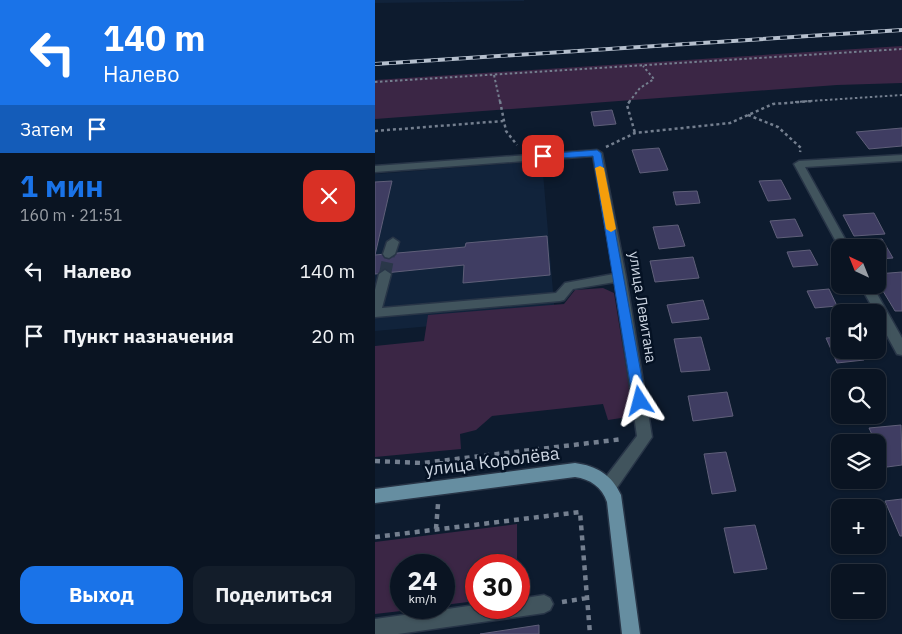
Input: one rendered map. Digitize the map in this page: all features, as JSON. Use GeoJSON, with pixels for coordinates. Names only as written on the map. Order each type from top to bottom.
{"type":"FeatureCollection","features":[{"type":"Feature","properties":{"kind":"main road","name":"улица Королёва"},"geometry":{"type":"LineString","coordinates":[[375,496],[575,470],[596,476],[609,487]]}},
{"type":"Feature","properties":{"kind":"main road"},"geometry":{"type":"LineString","coordinates":[[609,487],[615,502],[631,634]]}},
{"type":"Feature","properties":{"kind":"street"},"geometry":{"type":"LineString","coordinates":[[375,169],[597,153]]}},
{"type":"Feature","properties":{"kind":"street","name":"улица Левитана"},"geometry":{"type":"LineString","coordinates":[[597,153],[620,277],[645,437]]}},
{"type":"Feature","properties":{"kind":"street"},"geometry":{"type":"LineString","coordinates":[[840,239],[799,164],[902,158]]}},
{"type":"Feature","properties":{"kind":"street"},"geometry":{"type":"LineString","coordinates":[[389,254],[393,242]]}},
{"type":"Feature","properties":{"kind":"street"},"geometry":{"type":"LineString","coordinates":[[385,274],[375,313],[560,297],[569,286],[620,277]]}},
{"type":"Feature","properties":{"kind":"street"},"geometry":{"type":"LineString","coordinates":[[871,294],[902,350]]}},
{"type":"Feature","properties":{"kind":"street"},"geometry":{"type":"LineString","coordinates":[[609,487],[645,437]]}},
{"type":"Feature","properties":{"kind":"street"},"geometry":{"type":"LineString","coordinates":[[375,628],[544,604]]}},
{"type":"Feature","properties":{"kind":"path"},"geometry":{"type":"LineString","coordinates":[[375,82],[902,49]]}},
{"type":"Feature","properties":{"kind":"path"},"geometry":{"type":"LineString","coordinates":[[635,133],[627,104],[640,88],[654,79],[643,65]]}},
{"type":"Feature","properties":{"kind":"path"},"geometry":{"type":"LineString","coordinates":[[494,75],[503,122],[513,142],[523,149],[524,158]]}},
{"type":"Feature","properties":{"kind":"path"},"geometry":{"type":"LineString","coordinates":[[597,153],[635,133],[731,123],[773,104],[902,96]]}},
{"type":"Feature","properties":{"kind":"path"},"geometry":{"type":"LineString","coordinates":[[747,115],[773,123],[791,134],[801,148],[799,164]]}},
{"type":"Feature","properties":{"kind":"path"},"geometry":{"type":"LineString","coordinates":[[375,131],[503,122]]}},
{"type":"Feature","properties":{"kind":"path"},"geometry":{"type":"LineString","coordinates":[[375,462],[423,462],[645,437]]}},
{"type":"Feature","properties":{"kind":"path"},"geometry":{"type":"LineString","coordinates":[[375,537],[580,512],[590,634]]}},
{"type":"Feature","properties":{"kind":"path"},"geometry":{"type":"LineString","coordinates":[[544,604],[587,598]]}},
{"type":"Feature","properties":{"kind":"shaded area"},"geometry":{"type":"Polygon","coordinates":[[[375,0],[524,0],[524,1],[375,3],[375,0]]]}},
{"type":"Feature","properties":{"kind":"shaded area"},"geometry":{"type":"Polygon","coordinates":[[[902,46],[902,83],[837,85],[375,119],[375,80],[902,46]]]}},
{"type":"Feature","properties":{"kind":"shaded area"},"geometry":{"type":"Polygon","coordinates":[[[542,161],[555,315],[375,331],[375,174],[542,161]]]}},
{"type":"Feature","properties":{"kind":"shaded area"},"geometry":{"type":"Polygon","coordinates":[[[603,288],[614,293],[634,416],[608,420],[603,404],[492,416],[476,430],[460,434],[461,449],[375,457],[375,346],[424,341],[428,315],[564,304],[575,290],[603,288]]]}},
{"type":"Feature","properties":{"kind":"shaded area"},"geometry":{"type":"Polygon","coordinates":[[[517,524],[517,554],[465,554],[465,602],[455,604],[455,554],[390,554],[390,612],[375,614],[375,542],[517,524]]]}},
{"type":"Feature","properties":{"kind":"building"},"geometry":{"type":"Polygon","coordinates":[[[612,110],[616,124],[594,126],[591,112],[612,110]]]}},
{"type":"Feature","properties":{"kind":"building"},"geometry":{"type":"Polygon","coordinates":[[[902,128],[902,146],[869,149],[856,132],[902,128]]]}},
{"type":"Feature","properties":{"kind":"building"},"geometry":{"type":"Polygon","coordinates":[[[659,148],[668,170],[640,173],[632,150],[659,148]]]}},
{"type":"Feature","properties":{"kind":"building"},"geometry":{"type":"Polygon","coordinates":[[[781,180],[791,199],[768,201],[759,181],[781,180]]]}},
{"type":"Feature","properties":{"kind":"building"},"geometry":{"type":"Polygon","coordinates":[[[392,181],[375,255],[375,182],[392,181]]]}},
{"type":"Feature","properties":{"kind":"building"},"geometry":{"type":"Polygon","coordinates":[[[697,191],[700,203],[676,205],[673,192],[697,191]]]}},
{"type":"Feature","properties":{"kind":"building"},"geometry":{"type":"Polygon","coordinates":[[[874,213],[885,234],[854,236],[843,215],[874,213]]]}},
{"type":"Feature","properties":{"kind":"building"},"geometry":{"type":"Polygon","coordinates":[[[795,219],[803,236],[777,238],[770,221],[795,219]]]}},
{"type":"Feature","properties":{"kind":"building"},"geometry":{"type":"Polygon","coordinates":[[[678,225],[685,246],[659,249],[653,227],[678,225]]]}},
{"type":"Feature","properties":{"kind":"building"},"geometry":{"type":"Polygon","coordinates":[[[547,236],[550,275],[463,283],[464,265],[375,274],[375,255],[465,247],[466,243],[547,236]]]}},
{"type":"Feature","properties":{"kind":"building"},"geometry":{"type":"Polygon","coordinates":[[[886,246],[893,258],[886,258],[886,246]]]}},
{"type":"Feature","properties":{"kind":"building"},"geometry":{"type":"Polygon","coordinates":[[[810,250],[818,265],[793,267],[787,252],[810,250]]]}},
{"type":"Feature","properties":{"kind":"building"},"geometry":{"type":"Polygon","coordinates":[[[693,257],[699,278],[655,282],[650,261],[693,257]]]}},
{"type":"Feature","properties":{"kind":"building"},"geometry":{"type":"Polygon","coordinates":[[[902,272],[902,311],[895,311],[885,294],[886,273],[902,272]]]}},
{"type":"Feature","properties":{"kind":"building"},"geometry":{"type":"Polygon","coordinates":[[[829,289],[836,304],[831,304],[831,307],[815,308],[807,291],[829,289]]]}},
{"type":"Feature","properties":{"kind":"building"},"geometry":{"type":"Polygon","coordinates":[[[703,300],[709,319],[672,323],[667,305],[703,300]]]}},
{"type":"Feature","properties":{"kind":"building"},"geometry":{"type":"Polygon","coordinates":[[[701,337],[710,370],[681,372],[674,339],[701,337]]]}},
{"type":"Feature","properties":{"kind":"building"},"geometry":{"type":"Polygon","coordinates":[[[826,338],[831,338],[831,349],[826,338]]]}},
{"type":"Feature","properties":{"kind":"building"},"geometry":{"type":"Polygon","coordinates":[[[835,359],[864,360],[837,363],[835,359]]]}},
{"type":"Feature","properties":{"kind":"building"},"geometry":{"type":"Polygon","coordinates":[[[727,392],[733,416],[693,421],[688,396],[727,392]]]}},
{"type":"Feature","properties":{"kind":"building"},"geometry":{"type":"Polygon","coordinates":[[[901,425],[902,465],[887,467],[886,434],[872,434],[869,428],[901,425]]]}},
{"type":"Feature","properties":{"kind":"building"},"geometry":{"type":"Polygon","coordinates":[[[726,452],[736,491],[712,494],[704,454],[726,452]]]}},
{"type":"Feature","properties":{"kind":"building"},"geometry":{"type":"Polygon","coordinates":[[[902,499],[902,536],[900,536],[886,501],[902,499]]]}},
{"type":"Feature","properties":{"kind":"building"},"geometry":{"type":"Polygon","coordinates":[[[755,525],[767,569],[734,573],[724,528],[755,525]]]}},
{"type":"Feature","properties":{"kind":"building"},"geometry":{"type":"Polygon","coordinates":[[[539,625],[539,634],[480,634],[539,625]]]}},
{"type":"Feature","properties":{"kind":"tunnel"},"geometry":{"type":"LineString","coordinates":[[385,274],[389,254]]}},
{"type":"Feature","properties":{"kind":"railway"},"geometry":{"type":"LineString","coordinates":[[375,64],[902,30]]}},
{"type":"Feature","properties":{"kind":"slow traffic"},"geometry":{"type":"LineString","coordinates":[[600,168],[611,229]]}},
{"type":"Feature","properties":{"kind":"route"},"geometry":{"type":"LineString","coordinates":[[543,156],[597,153],[640,401]]}}]}
